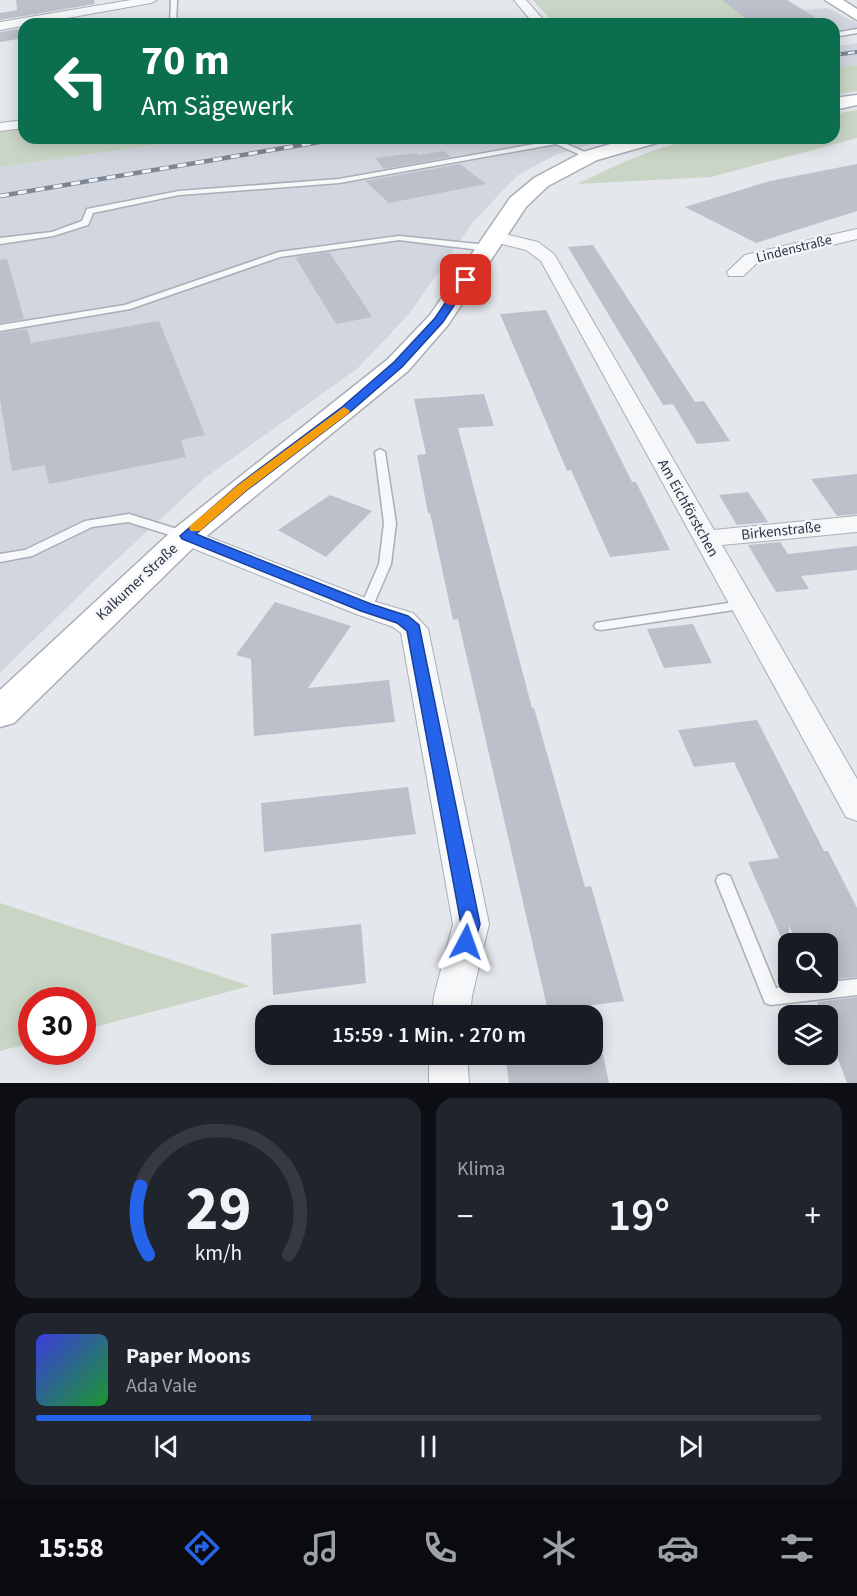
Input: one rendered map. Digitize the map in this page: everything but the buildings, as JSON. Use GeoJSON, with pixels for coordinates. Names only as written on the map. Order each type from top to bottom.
{"type":"FeatureCollection","features":[{"type":"Feature","properties":{"kind":"main road"},"geometry":{"type":"LineString","coordinates":[[832,0],[857,15]]}},
{"type":"Feature","properties":{"kind":"main road"},"geometry":{"type":"LineString","coordinates":[[840,103],[857,100]]}},
{"type":"Feature","properties":{"kind":"main road","name":"Kalkumer Straße"},"geometry":{"type":"LineString","coordinates":[[0,713],[186,536],[243,488],[346,410],[398,365],[439,320],[518,203],[541,182],[590,156],[631,144]]}},
{"type":"Feature","properties":{"kind":"street"},"geometry":{"type":"LineString","coordinates":[[46,18],[151,0]]}},
{"type":"Feature","properties":{"kind":"street"},"geometry":{"type":"LineString","coordinates":[[520,0],[536,18]]}},
{"type":"Feature","properties":{"kind":"street"},"geometry":{"type":"LineString","coordinates":[[0,26],[18,23]]}},
{"type":"Feature","properties":{"kind":"street"},"geometry":{"type":"LineString","coordinates":[[0,127],[18,124]]}},
{"type":"Feature","properties":{"kind":"street","name":"Lindenstraße"},"geometry":{"type":"LineString","coordinates":[[736,272],[751,259],[857,234]]}},
{"type":"Feature","properties":{"kind":"street","name":"Am Eichförstchen"},"geometry":{"type":"LineString","coordinates":[[492,242],[532,246],[548,258],[857,808]]}},
{"type":"Feature","properties":{"kind":"street","name":"Birkenstraße"},"geometry":{"type":"LineString","coordinates":[[705,539],[857,524]]}},
{"type":"Feature","properties":{"kind":"street"},"geometry":{"type":"LineString","coordinates":[[186,536],[366,608],[403,620],[414,629],[471,924],[453,1005]]}},
{"type":"Feature","properties":{"kind":"street"},"geometry":{"type":"LineString","coordinates":[[448,1065],[449,1083]]}},
{"type":"Feature","properties":{"kind":"lane"},"geometry":{"type":"LineString","coordinates":[[173,18],[174,0]]}},
{"type":"Feature","properties":{"kind":"lane"},"geometry":{"type":"LineString","coordinates":[[840,34],[857,31]]}},
{"type":"Feature","properties":{"kind":"lane"},"geometry":{"type":"LineString","coordinates":[[0,241],[53,234],[85,223],[90,211],[179,193],[339,181],[546,144]]}},
{"type":"Feature","properties":{"kind":"lane"},"geometry":{"type":"LineString","coordinates":[[562,144],[590,156]]}},
{"type":"Feature","properties":{"kind":"lane"},"geometry":{"type":"LineString","coordinates":[[0,328],[127,306],[279,255],[399,238],[492,242]]}},
{"type":"Feature","properties":{"kind":"lane"},"geometry":{"type":"LineString","coordinates":[[366,608],[385,564],[390,523],[380,452]]}},
{"type":"Feature","properties":{"kind":"lane"},"geometry":{"type":"LineString","coordinates":[[0,558],[28,553],[89,524],[129,518],[186,536]]}},
{"type":"Feature","properties":{"kind":"lane"},"geometry":{"type":"LineString","coordinates":[[601,626],[742,605]]}},
{"type":"Feature","properties":{"kind":"lane"},"geometry":{"type":"LineString","coordinates":[[724,881],[771,997],[857,987]]}},
{"type":"Feature","properties":{"kind":"shaded area"},"geometry":{"type":"Polygon","coordinates":[[[828,8],[857,23],[857,29],[840,32],[840,18],[743,18],[741,14],[828,8]]]}},
{"type":"Feature","properties":{"kind":"shaded area"},"geometry":{"type":"Polygon","coordinates":[[[857,43],[857,65],[840,67],[840,46],[857,43]]]}},
{"type":"Feature","properties":{"kind":"shaded area"},"geometry":{"type":"Polygon","coordinates":[[[162,144],[592,144],[555,155],[517,176],[473,222],[410,313],[358,368],[205,478],[101,574],[0,673],[0,167],[162,144]]]}},
{"type":"Feature","properties":{"kind":"green space"},"geometry":{"type":"Polygon","coordinates":[[[533,0],[722,0],[741,14],[743,18],[550,18],[533,0]]]}},
{"type":"Feature","properties":{"kind":"green space"},"geometry":{"type":"Polygon","coordinates":[[[857,65],[857,91],[840,94],[840,67],[857,65]]]}},
{"type":"Feature","properties":{"kind":"green space"},"geometry":{"type":"Polygon","coordinates":[[[857,110],[857,138],[840,143],[840,113],[857,110]]]}},
{"type":"Feature","properties":{"kind":"green space"},"geometry":{"type":"Polygon","coordinates":[[[18,129],[18,144],[162,144],[0,167],[0,132],[18,129]]]}},
{"type":"Feature","properties":{"kind":"green space"},"geometry":{"type":"Polygon","coordinates":[[[674,144],[835,144],[711,177],[577,184],[657,149],[674,144]]]}},
{"type":"Feature","properties":{"kind":"green space"},"geometry":{"type":"Polygon","coordinates":[[[0,903],[250,986],[96,1027],[96,987],[18,987],[18,1046],[0,1051],[0,903]]]}},
{"type":"Feature","properties":{"kind":"railway"},"geometry":{"type":"LineString","coordinates":[[840,54],[857,52]]}},
{"type":"Feature","properties":{"kind":"railway"},"geometry":{"type":"LineString","coordinates":[[0,196],[308,144]]}},
{"type":"Feature","properties":{"kind":"slow traffic"},"geometry":{"type":"LineString","coordinates":[[196,528],[243,488],[344,411]]}},
{"type":"Feature","properties":{"kind":"route"},"geometry":{"type":"LineString","coordinates":[[466,280],[439,320],[398,365],[346,410],[243,488],[186,536],[366,608],[403,620],[414,629],[471,924],[466,942]]}}]}
